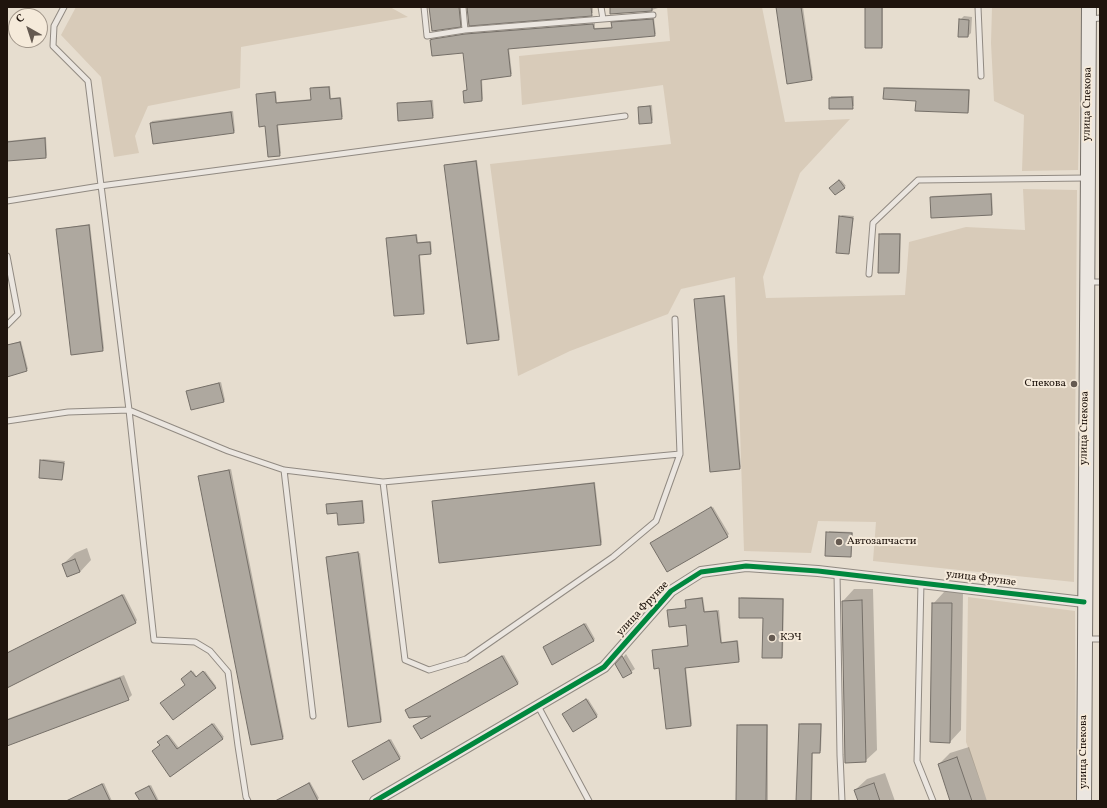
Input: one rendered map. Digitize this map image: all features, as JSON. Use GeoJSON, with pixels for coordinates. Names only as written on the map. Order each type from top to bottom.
{"type":"FeatureCollection","features":[{"type":"Feature","properties":{"kind":"main road","name":"улица Спекова"},"geometry":{"type":"LineString","coordinates":[[1084,801],[1084,602],[1093,282],[1087,178],[1093,15]]}},
{"type":"Feature","properties":{"kind":"street","name":"улица Фрунзе"},"geometry":{"type":"LineString","coordinates":[[375,801],[604,667],[671,591],[701,572],[746,566],[837,572],[1084,602]]}},
{"type":"Feature","properties":{"kind":"lane"},"geometry":{"type":"LineString","coordinates":[[64,7],[54,26],[52,46],[88,81],[129,410],[154,640],[195,642],[210,651],[228,672],[239,754],[246,797],[248,801]]}},
{"type":"Feature","properties":{"kind":"lane"},"geometry":{"type":"LineString","coordinates":[[424,7],[427,36],[465,30],[653,15]]}},
{"type":"Feature","properties":{"kind":"lane"},"geometry":{"type":"LineString","coordinates":[[463,7],[465,30]]}},
{"type":"Feature","properties":{"kind":"lane"},"geometry":{"type":"LineString","coordinates":[[601,7],[603,19]]}},
{"type":"Feature","properties":{"kind":"lane"},"geometry":{"type":"LineString","coordinates":[[978,7],[980,76]]}},
{"type":"Feature","properties":{"kind":"lane"},"geometry":{"type":"LineString","coordinates":[[7,201],[100,186],[625,116]]}},
{"type":"Feature","properties":{"kind":"lane"},"geometry":{"type":"LineString","coordinates":[[869,274],[873,223],[918,180],[1087,178]]}},
{"type":"Feature","properties":{"kind":"lane"},"geometry":{"type":"LineString","coordinates":[[7,256],[18,314],[7,325]]}},
{"type":"Feature","properties":{"kind":"lane"},"geometry":{"type":"LineString","coordinates":[[383,482],[405,660],[429,670],[466,659],[619,553],[656,520],[680,454],[674,319]]}},
{"type":"Feature","properties":{"kind":"lane"},"geometry":{"type":"LineString","coordinates":[[7,421],[68,412],[129,410],[228,451],[284,470],[383,482],[680,454]]}},
{"type":"Feature","properties":{"kind":"lane"},"geometry":{"type":"LineString","coordinates":[[284,470],[313,716]]}},
{"type":"Feature","properties":{"kind":"lane"},"geometry":{"type":"LineString","coordinates":[[837,572],[842,801]]}},
{"type":"Feature","properties":{"kind":"lane"},"geometry":{"type":"LineString","coordinates":[[921,582],[917,761],[933,801]]}},
{"type":"Feature","properties":{"kind":"lane"},"geometry":{"type":"LineString","coordinates":[[1084,639],[1100,639]]}},
{"type":"Feature","properties":{"kind":"lane"},"geometry":{"type":"LineString","coordinates":[[538,706],[589,801]]}},
{"type":"Feature","properties":{"kind":"shaded area"},"geometry":{"type":"Polygon","coordinates":[[[76,7],[390,7],[408,17],[241,47],[240,88],[148,106],[135,136],[139,153],[114,157],[101,77],[61,35],[76,7]]]}},
{"type":"Feature","properties":{"kind":"shaded area"},"geometry":{"type":"Polygon","coordinates":[[[667,7],[762,7],[785,122],[850,119],[800,173],[763,277],[766,298],[905,295],[909,242],[966,227],[1025,230],[1023,189],[1077,190],[1074,582],[873,561],[876,522],[818,521],[811,553],[744,551],[735,277],[681,289],[668,314],[570,351],[518,376],[490,164],[671,144],[663,85],[522,105],[519,56],[670,41],[667,7]]]}},
{"type":"Feature","properties":{"kind":"shaded area"},"geometry":{"type":"Polygon","coordinates":[[[1082,7],[1078,170],[1022,171],[1024,115],[994,101],[991,43],[992,8],[1082,7]]]}},
{"type":"Feature","properties":{"kind":"shaded area"},"geometry":{"type":"Polygon","coordinates":[[[968,597],[1075,611],[1076,801],[987,801],[966,742],[968,597]]]}},
{"type":"Feature","properties":{"kind":"building"},"geometry":{"type":"Polygon","coordinates":[[[429,7],[459,7],[461,27],[432,31],[429,7]]]}},
{"type":"Feature","properties":{"kind":"building"},"geometry":{"type":"Polygon","coordinates":[[[467,7],[591,7],[592,16],[469,26],[467,7]]]}},
{"type":"Feature","properties":{"kind":"building"},"geometry":{"type":"Polygon","coordinates":[[[610,7],[652,7],[652,11],[610,14],[610,7]]]}},
{"type":"Feature","properties":{"kind":"building"},"geometry":{"type":"Polygon","coordinates":[[[776,7],[801,7],[812,80],[787,84],[776,7]]]}},
{"type":"Feature","properties":{"kind":"building"},"geometry":{"type":"Polygon","coordinates":[[[865,7],[882,7],[882,48],[865,48],[865,7]]]}},
{"type":"Feature","properties":{"kind":"building"},"geometry":{"type":"Polygon","coordinates":[[[653,19],[655,36],[508,49],[511,76],[481,80],[482,101],[464,103],[463,91],[467,90],[463,53],[432,56],[430,40],[433,39],[465,34],[593,24],[594,29],[612,28],[611,22],[653,19]]]}},
{"type":"Feature","properties":{"kind":"building"},"geometry":{"type":"Polygon","coordinates":[[[959,19],[969,20],[968,37],[958,37],[959,19]]]}},
{"type":"Feature","properties":{"kind":"building"},"geometry":{"type":"Polygon","coordinates":[[[329,87],[330,99],[340,98],[342,119],[277,125],[280,156],[268,157],[265,126],[259,127],[256,94],[275,92],[276,103],[311,100],[310,88],[329,87]]]}},
{"type":"Feature","properties":{"kind":"building"},"geometry":{"type":"Polygon","coordinates":[[[884,88],[969,90],[968,113],[915,111],[916,101],[883,99],[884,88]]]}},
{"type":"Feature","properties":{"kind":"building"},"geometry":{"type":"Polygon","coordinates":[[[852,97],[853,109],[829,109],[829,98],[852,97]]]}},
{"type":"Feature","properties":{"kind":"building"},"geometry":{"type":"Polygon","coordinates":[[[431,101],[433,118],[398,121],[397,103],[431,101]]]}},
{"type":"Feature","properties":{"kind":"building"},"geometry":{"type":"Polygon","coordinates":[[[650,106],[652,123],[639,124],[638,107],[650,106]]]}},
{"type":"Feature","properties":{"kind":"building"},"geometry":{"type":"Polygon","coordinates":[[[231,112],[234,133],[153,144],[150,123],[231,112]]]}},
{"type":"Feature","properties":{"kind":"building"},"geometry":{"type":"Polygon","coordinates":[[[45,138],[46,158],[7,161],[7,142],[45,138]]]}},
{"type":"Feature","properties":{"kind":"building"},"geometry":{"type":"Polygon","coordinates":[[[476,161],[499,340],[467,344],[444,165],[476,161]]]}},
{"type":"Feature","properties":{"kind":"building"},"geometry":{"type":"Polygon","coordinates":[[[839,180],[845,188],[835,195],[829,188],[839,180]]]}},
{"type":"Feature","properties":{"kind":"building"},"geometry":{"type":"Polygon","coordinates":[[[991,194],[992,215],[931,218],[930,197],[991,194]]]}},
{"type":"Feature","properties":{"kind":"building"},"geometry":{"type":"Polygon","coordinates":[[[839,216],[853,218],[849,254],[836,253],[839,216]]]}},
{"type":"Feature","properties":{"kind":"building"},"geometry":{"type":"Polygon","coordinates":[[[89,225],[103,351],[71,355],[56,229],[89,225]]]}},
{"type":"Feature","properties":{"kind":"building"},"geometry":{"type":"Polygon","coordinates":[[[879,234],[900,234],[899,273],[878,273],[879,234]]]}},
{"type":"Feature","properties":{"kind":"building"},"geometry":{"type":"Polygon","coordinates":[[[416,235],[417,243],[430,242],[431,254],[419,255],[424,314],[394,316],[386,238],[416,235]]]}},
{"type":"Feature","properties":{"kind":"building"},"geometry":{"type":"Polygon","coordinates":[[[724,296],[740,469],[710,472],[694,299],[724,296]]]}},
{"type":"Feature","properties":{"kind":"building"},"geometry":{"type":"Polygon","coordinates":[[[20,342],[27,371],[7,377],[7,345],[20,342]]]}},
{"type":"Feature","properties":{"kind":"building"},"geometry":{"type":"Polygon","coordinates":[[[219,383],[224,402],[191,410],[186,391],[219,383]]]}},
{"type":"Feature","properties":{"kind":"building"},"geometry":{"type":"Polygon","coordinates":[[[40,460],[64,463],[62,480],[39,478],[40,460]]]}},
{"type":"Feature","properties":{"kind":"building"},"geometry":{"type":"Polygon","coordinates":[[[229,470],[283,739],[251,745],[198,476],[229,470]]]}},
{"type":"Feature","properties":{"kind":"building"},"geometry":{"type":"Polygon","coordinates":[[[594,483],[601,545],[439,563],[432,501],[594,483]]]}},
{"type":"Feature","properties":{"kind":"building"},"geometry":{"type":"Polygon","coordinates":[[[362,501],[364,523],[338,525],[337,513],[327,514],[326,504],[362,501]]]}},
{"type":"Feature","properties":{"kind":"building"},"geometry":{"type":"Polygon","coordinates":[[[711,507],[728,537],[667,572],[650,543],[711,507]]]}},
{"type":"Feature","properties":{"kind":"building"},"geometry":{"type":"Polygon","coordinates":[[[826,532],[852,533],[851,557],[825,556],[826,532]]]}},
{"type":"Feature","properties":{"kind":"building"},"geometry":{"type":"Polygon","coordinates":[[[358,552],[381,722],[348,727],[326,557],[358,552]]]}},
{"type":"Feature","properties":{"kind":"building"},"geometry":{"type":"Polygon","coordinates":[[[75,559],[80,572],[67,577],[62,564],[75,559]]]}},
{"type":"Feature","properties":{"kind":"building"},"geometry":{"type":"Polygon","coordinates":[[[122,595],[136,623],[7,688],[7,653],[122,595]]]}},
{"type":"Feature","properties":{"kind":"building"},"geometry":{"type":"Polygon","coordinates":[[[702,598],[704,612],[717,611],[721,643],[737,641],[739,662],[685,668],[691,726],[666,729],[659,668],[654,669],[652,650],[688,646],[686,625],[669,627],[667,610],[686,608],[685,600],[702,598]]]}},
{"type":"Feature","properties":{"kind":"building","name":"КЭЧ"},"geometry":{"type":"Polygon","coordinates":[[[739,598],[783,599],[782,658],[762,658],[763,618],[739,618],[739,598]]]}},
{"type":"Feature","properties":{"kind":"building"},"geometry":{"type":"Polygon","coordinates":[[[862,600],[866,762],[845,763],[842,601],[862,600]]]}},
{"type":"Feature","properties":{"kind":"building"},"geometry":{"type":"Polygon","coordinates":[[[932,603],[952,603],[950,743],[930,742],[932,603]]]}},
{"type":"Feature","properties":{"kind":"building"},"geometry":{"type":"Polygon","coordinates":[[[584,624],[594,641],[552,665],[543,647],[584,624]]]}},
{"type":"Feature","properties":{"kind":"building"},"geometry":{"type":"Polygon","coordinates":[[[502,656],[518,684],[421,739],[413,726],[431,716],[409,718],[405,710],[502,656]]]}},
{"type":"Feature","properties":{"kind":"building"},"geometry":{"type":"Polygon","coordinates":[[[622,656],[632,673],[623,678],[615,664],[622,656]]]}},
{"type":"Feature","properties":{"kind":"building"},"geometry":{"type":"Polygon","coordinates":[[[191,671],[196,677],[203,671],[216,688],[173,720],[160,703],[185,685],[181,679],[191,671]]]}},
{"type":"Feature","properties":{"kind":"building"},"geometry":{"type":"Polygon","coordinates":[[[120,678],[129,700],[7,746],[7,720],[120,678]]]}},
{"type":"Feature","properties":{"kind":"building"},"geometry":{"type":"Polygon","coordinates":[[[586,699],[597,717],[573,732],[562,714],[586,699]]]}},
{"type":"Feature","properties":{"kind":"building"},"geometry":{"type":"Polygon","coordinates":[[[212,724],[223,739],[170,777],[152,751],[160,745],[157,742],[167,735],[177,749],[212,724]]]}},
{"type":"Feature","properties":{"kind":"building"},"geometry":{"type":"Polygon","coordinates":[[[799,724],[821,724],[820,753],[812,753],[811,801],[796,801],[799,724]]]}},
{"type":"Feature","properties":{"kind":"building"},"geometry":{"type":"Polygon","coordinates":[[[737,725],[767,725],[766,801],[736,801],[737,725]]]}},
{"type":"Feature","properties":{"kind":"building"},"geometry":{"type":"Polygon","coordinates":[[[389,740],[400,759],[363,780],[352,761],[389,740]]]}},
{"type":"Feature","properties":{"kind":"building"},"geometry":{"type":"Polygon","coordinates":[[[957,757],[972,801],[950,801],[938,764],[957,757]]]}},
{"type":"Feature","properties":{"kind":"building"},"geometry":{"type":"Polygon","coordinates":[[[309,783],[318,801],[275,801],[309,783]]]}},
{"type":"Feature","properties":{"kind":"building"},"geometry":{"type":"Polygon","coordinates":[[[874,783],[880,801],[858,801],[854,790],[874,783]]]}},
{"type":"Feature","properties":{"kind":"building"},"geometry":{"type":"Polygon","coordinates":[[[102,784],[110,801],[66,801],[102,784]]]}},
{"type":"Feature","properties":{"kind":"building"},"geometry":{"type":"Polygon","coordinates":[[[149,786],[157,801],[140,801],[135,793],[149,786]]]}},
{"type":"Feature","properties":{"kind":"cycle path"},"geometry":{"type":"LineString","coordinates":[[375,801],[604,667],[671,591],[701,572],[746,566],[818,571],[1084,602]]}},
{"type":"Feature","properties":{"kind":"place","name":"Спекова"},"geometry":{"type":"Point","coordinates":[1074,384]}},
{"type":"Feature","properties":{"kind":"place","name":"Автозапчасти"},"geometry":{"type":"Point","coordinates":[839,542]}},
{"type":"Feature","properties":{"kind":"place","name":"КЭЧ"},"geometry":{"type":"Point","coordinates":[772,638]}}]}
